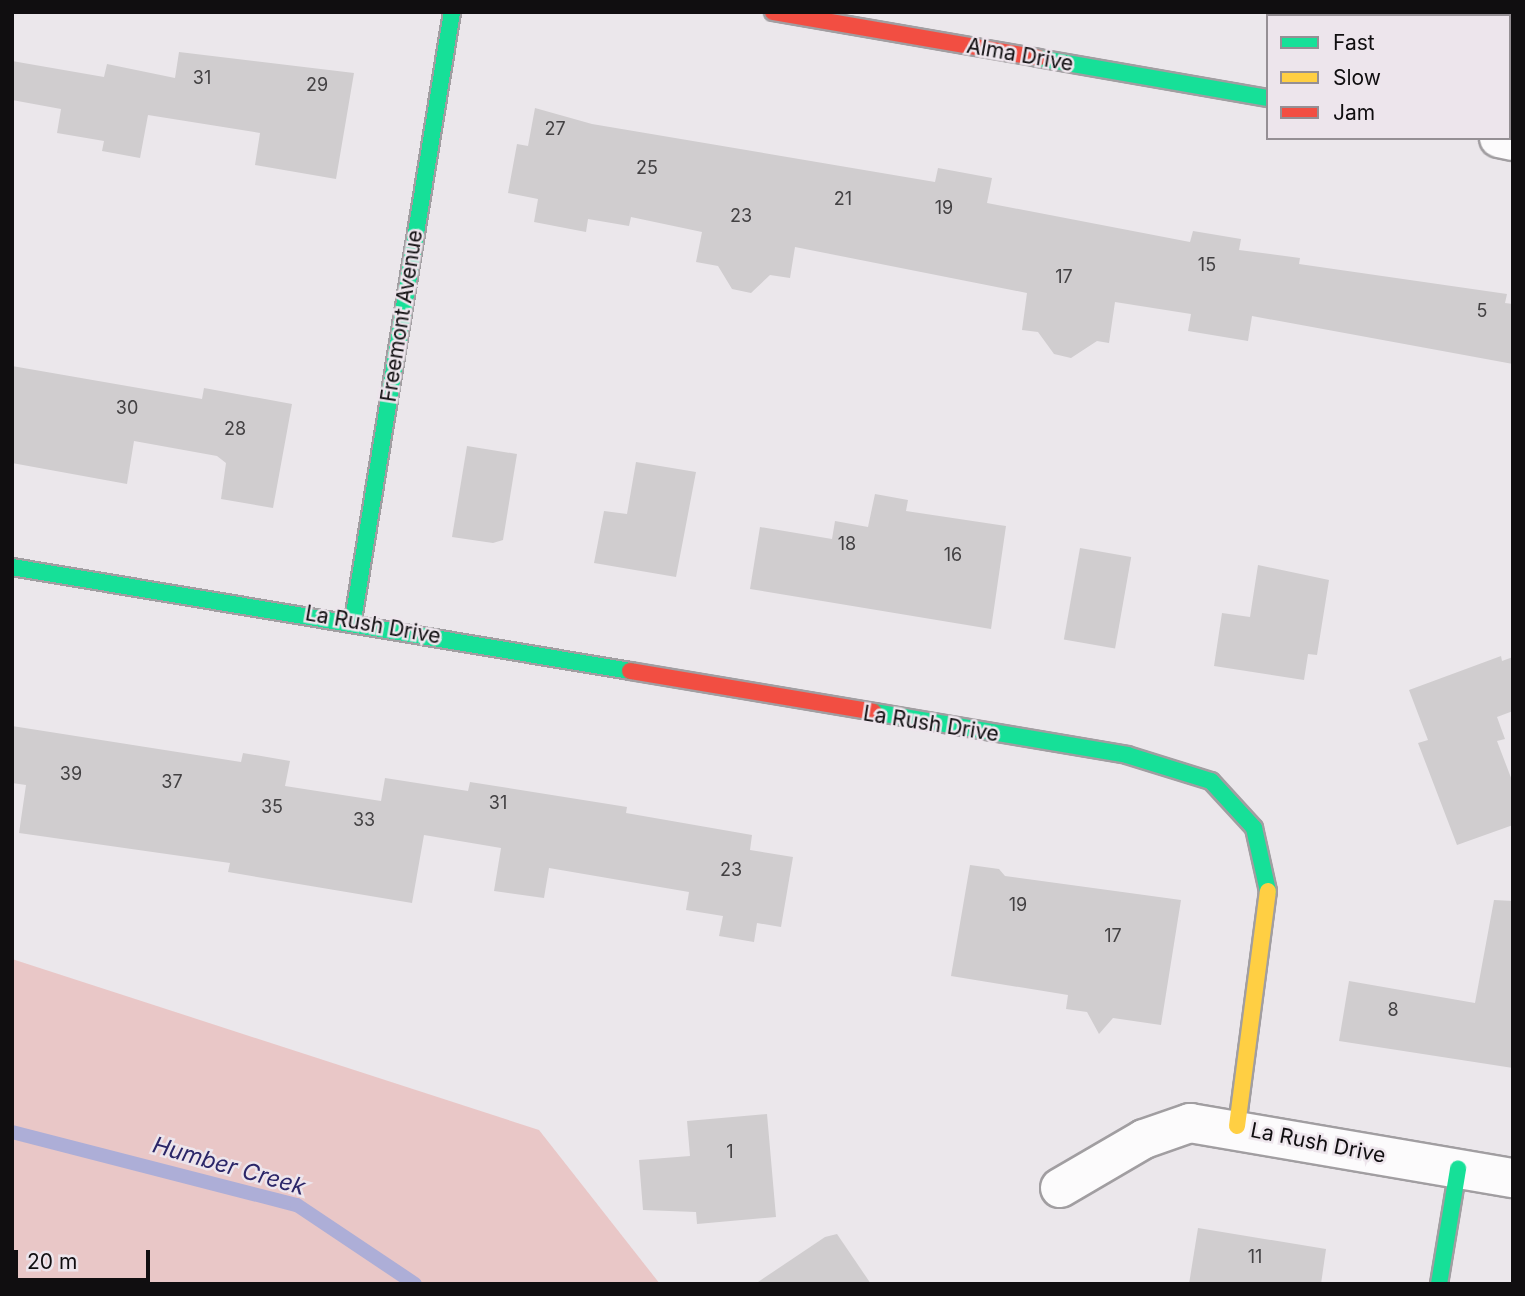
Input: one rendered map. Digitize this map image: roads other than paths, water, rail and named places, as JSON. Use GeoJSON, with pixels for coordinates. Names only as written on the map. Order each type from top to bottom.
{"type":"FeatureCollection","features":[{"type":"Feature","properties":{"kind":"street","name":"Freemont Avenue"},"geometry":{"type":"LineString","coordinates":[[353,620],[452,12]]}},
{"type":"Feature","properties":{"kind":"street","name":"Alma Drive"},"geometry":{"type":"LineString","coordinates":[[773,12],[1266,98]]}},
{"type":"Feature","properties":{"kind":"street","name":"La Rush Drive"},"geometry":{"type":"LineString","coordinates":[[12,566],[353,620],[1127,755],[1211,781],[1254,828],[1269,880],[1237,1126],[1513,1178]]}},
{"type":"Feature","properties":{"kind":"street"},"geometry":{"type":"LineString","coordinates":[[1060,1188],[1144,1139],[1190,1123],[1237,1126]]}},
{"type":"Feature","properties":{"kind":"street"},"geometry":{"type":"LineString","coordinates":[[1439,1284],[1458,1169]]}},
{"type":"Feature","properties":{"kind":"waterway","name":"Humber Creek"},"geometry":{"type":"LineString","coordinates":[[12,1132],[297,1205],[415,1284]]}}]}
